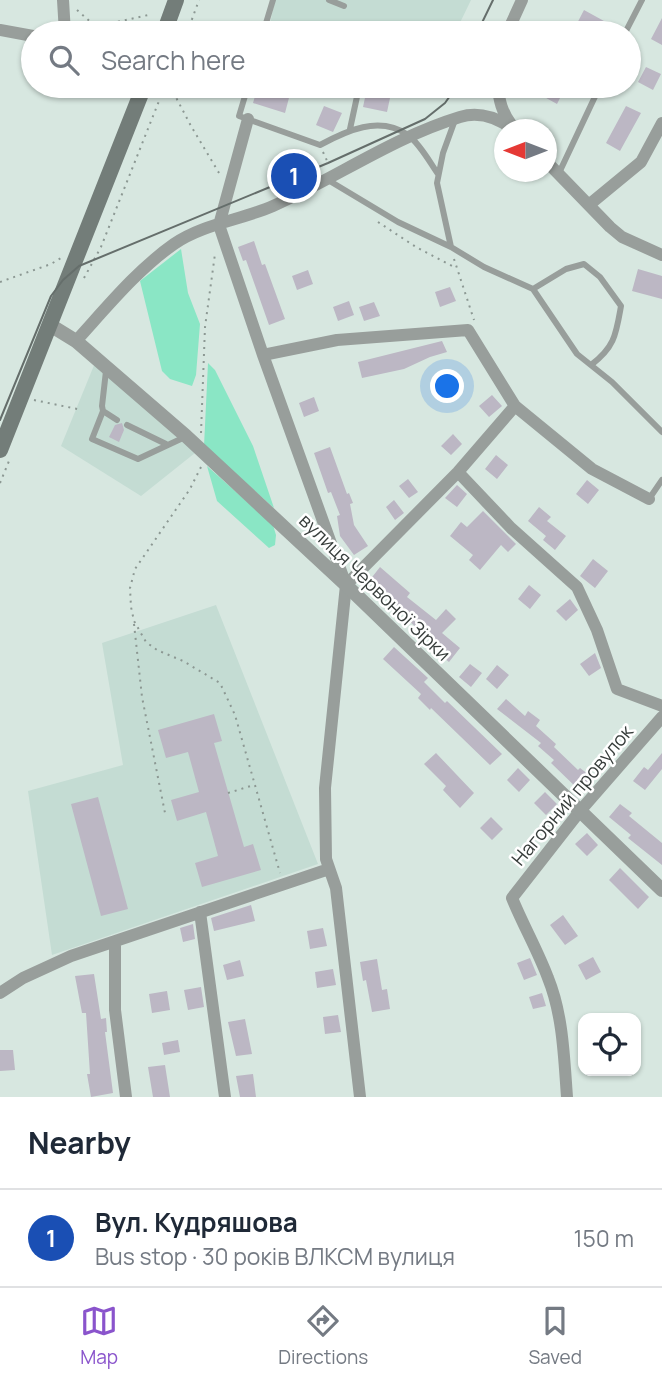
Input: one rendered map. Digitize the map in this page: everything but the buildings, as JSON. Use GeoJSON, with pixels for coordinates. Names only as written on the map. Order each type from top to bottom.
{"type":"FeatureCollection","features":[{"type":"Feature","properties":{"kind":"main road"},"geometry":{"type":"LineString","coordinates":[[168,21],[176,0]]}},
{"type":"Feature","properties":{"kind":"main road"},"geometry":{"type":"LineString","coordinates":[[5,455],[50,325],[139,98]]}},
{"type":"Feature","properties":{"kind":"street"},"geometry":{"type":"LineString","coordinates":[[63,0],[64,21]]}},
{"type":"Feature","properties":{"kind":"street"},"geometry":{"type":"LineString","coordinates":[[512,21],[522,0]]}},
{"type":"Feature","properties":{"kind":"street"},"geometry":{"type":"LineString","coordinates":[[0,30],[21,34]]}},
{"type":"Feature","properties":{"kind":"street"},"geometry":{"type":"LineString","coordinates":[[500,98],[507,119]]}},
{"type":"Feature","properties":{"kind":"street"},"geometry":{"type":"LineString","coordinates":[[76,341],[131,281],[174,244],[195,232],[272,207],[409,136],[456,118],[494,116],[498,119]]}},
{"type":"Feature","properties":{"kind":"street"},"geometry":{"type":"LineString","coordinates":[[248,119],[219,225],[346,585],[325,788],[326,859],[336,888],[360,1097]]}},
{"type":"Feature","properties":{"kind":"street"},"geometry":{"type":"LineString","coordinates":[[590,204],[641,162],[661,126]]}},
{"type":"Feature","properties":{"kind":"street"},"geometry":{"type":"LineString","coordinates":[[559,173],[622,237],[662,255]]}},
{"type":"Feature","properties":{"kind":"street","name":"вулиця Червоної Зірки"},"geometry":{"type":"LineString","coordinates":[[50,325],[106,365],[187,436],[346,585],[662,890]]}},
{"type":"Feature","properties":{"kind":"street"},"geometry":{"type":"LineString","coordinates":[[263,355],[337,340],[468,330],[515,406],[592,469],[649,499]]}},
{"type":"Feature","properties":{"kind":"street"},"geometry":{"type":"LineString","coordinates":[[346,585],[458,471],[515,406]]}},
{"type":"Feature","properties":{"kind":"street"},"geometry":{"type":"LineString","coordinates":[[458,471],[511,528],[577,587],[597,630],[617,689],[662,705]]}},
{"type":"Feature","properties":{"kind":"street","name":"Нагорний провулок"},"geometry":{"type":"LineString","coordinates":[[567,1097],[556,1002],[549,978],[512,898],[580,811],[662,717]]}},
{"type":"Feature","properties":{"kind":"street"},"geometry":{"type":"LineString","coordinates":[[0,993],[49,966],[114,941],[329,869]]}},
{"type":"Feature","properties":{"kind":"street"},"geometry":{"type":"LineString","coordinates":[[200,912],[225,1097]]}},
{"type":"Feature","properties":{"kind":"street"},"geometry":{"type":"LineString","coordinates":[[114,941],[115,1010],[126,1097]]}},
{"type":"Feature","properties":{"kind":"lane"},"geometry":{"type":"LineString","coordinates":[[267,21],[273,0]]}},
{"type":"Feature","properties":{"kind":"lane"},"geometry":{"type":"LineString","coordinates":[[329,0],[344,6]]}},
{"type":"Feature","properties":{"kind":"lane"},"geometry":{"type":"LineString","coordinates":[[631,21],[642,0]]}},
{"type":"Feature","properties":{"kind":"lane"},"geometry":{"type":"LineString","coordinates":[[245,98],[240,116],[320,145],[350,129],[380,126],[399,131],[409,136],[438,174]]}},
{"type":"Feature","properties":{"kind":"lane"},"geometry":{"type":"LineString","coordinates":[[350,129],[357,98]]}},
{"type":"Feature","properties":{"kind":"lane"},"geometry":{"type":"LineString","coordinates":[[559,173],[594,98]]}},
{"type":"Feature","properties":{"kind":"lane"},"geometry":{"type":"LineString","coordinates":[[451,247],[439,198],[438,174],[456,118]]}},
{"type":"Feature","properties":{"kind":"lane"},"geometry":{"type":"LineString","coordinates":[[328,180],[398,222],[533,289],[577,354],[612,382],[662,432]]}},
{"type":"Feature","properties":{"kind":"lane"},"geometry":{"type":"LineString","coordinates":[[533,289],[566,269],[584,264],[600,277],[621,306],[616,338],[591,365]]}},
{"type":"Feature","properties":{"kind":"lane"},"geometry":{"type":"LineString","coordinates":[[106,365],[106,380],[101,400],[103,411],[92,439],[138,459],[187,436]]}},
{"type":"Feature","properties":{"kind":"lane"},"geometry":{"type":"LineString","coordinates":[[103,411],[117,420]]}},
{"type":"Feature","properties":{"kind":"lane"},"geometry":{"type":"LineString","coordinates":[[127,425],[166,444]]}},
{"type":"Feature","properties":{"kind":"lane"},"geometry":{"type":"LineString","coordinates":[[649,499],[662,480]]}},
{"type":"Feature","properties":{"kind":"path"},"geometry":{"type":"LineString","coordinates":[[191,21],[199,0]]}},
{"type":"Feature","properties":{"kind":"path"},"geometry":{"type":"LineString","coordinates":[[75,8],[90,21]]}},
{"type":"Feature","properties":{"kind":"path"},"geometry":{"type":"LineString","coordinates":[[81,282],[101,247],[160,98]]}},
{"type":"Feature","properties":{"kind":"path"},"geometry":{"type":"LineString","coordinates":[[176,98],[220,174]]}},
{"type":"Feature","properties":{"kind":"path"},"geometry":{"type":"LineString","coordinates":[[0,282],[51,264],[81,243]]}},
{"type":"Feature","properties":{"kind":"path"},"geometry":{"type":"LineString","coordinates":[[451,247],[476,327]]}},
{"type":"Feature","properties":{"kind":"path"},"geometry":{"type":"LineString","coordinates":[[165,813],[142,697],[130,588],[135,569],[197,480],[201,467],[205,327],[216,248]]}},
{"type":"Feature","properties":{"kind":"path"},"geometry":{"type":"LineString","coordinates":[[33,400],[82,410]]}},
{"type":"Feature","properties":{"kind":"path"},"geometry":{"type":"LineString","coordinates":[[0,483],[5,455]]}},
{"type":"Feature","properties":{"kind":"path"},"geometry":{"type":"LineString","coordinates":[[134,621],[141,636],[157,650],[183,661],[220,683],[235,715],[283,884]]}},
{"type":"Feature","properties":{"kind":"path"},"geometry":{"type":"LineString","coordinates":[[228,793],[254,785]]}},
{"type":"Feature","properties":{"kind":"shaded area"},"geometry":{"type":"Polygon","coordinates":[[[275,0],[471,0],[461,21],[271,21],[275,0]]]}},
{"type":"Feature","properties":{"kind":"shaded area"},"geometry":{"type":"Polygon","coordinates":[[[97,358],[200,449],[141,496],[61,446],[97,358]]]}},
{"type":"Feature","properties":{"kind":"shaded area"},"geometry":{"type":"Polygon","coordinates":[[[216,605],[318,864],[52,955],[28,791],[123,765],[102,643],[216,605]]]}},
{"type":"Feature","properties":{"kind":"green space"},"geometry":{"type":"Polygon","coordinates":[[[181,249],[188,293],[200,324],[196,375],[192,386],[170,379],[162,371],[140,281],[181,249]]]}},
{"type":"Feature","properties":{"kind":"green space"},"geometry":{"type":"Polygon","coordinates":[[[208,363],[215,370],[253,446],[274,508],[204,446],[208,363]]]}},
{"type":"Feature","properties":{"kind":"green space"},"geometry":{"type":"Polygon","coordinates":[[[207,466],[273,525],[275,545],[269,548],[217,501],[207,466]]]}},
{"type":"Feature","properties":{"kind":"tram line"},"geometry":{"type":"LineString","coordinates":[[483,21],[493,0]]}},
{"type":"Feature","properties":{"kind":"tram line"},"geometry":{"type":"LineString","coordinates":[[0,420],[51,296],[63,280],[79,266],[328,163],[425,119],[449,98]]}},
{"type":"Feature","properties":{"kind":"place","name":"Вул. Кудряшова"},"geometry":{"type":"Point","coordinates":[294,176]}}]}
